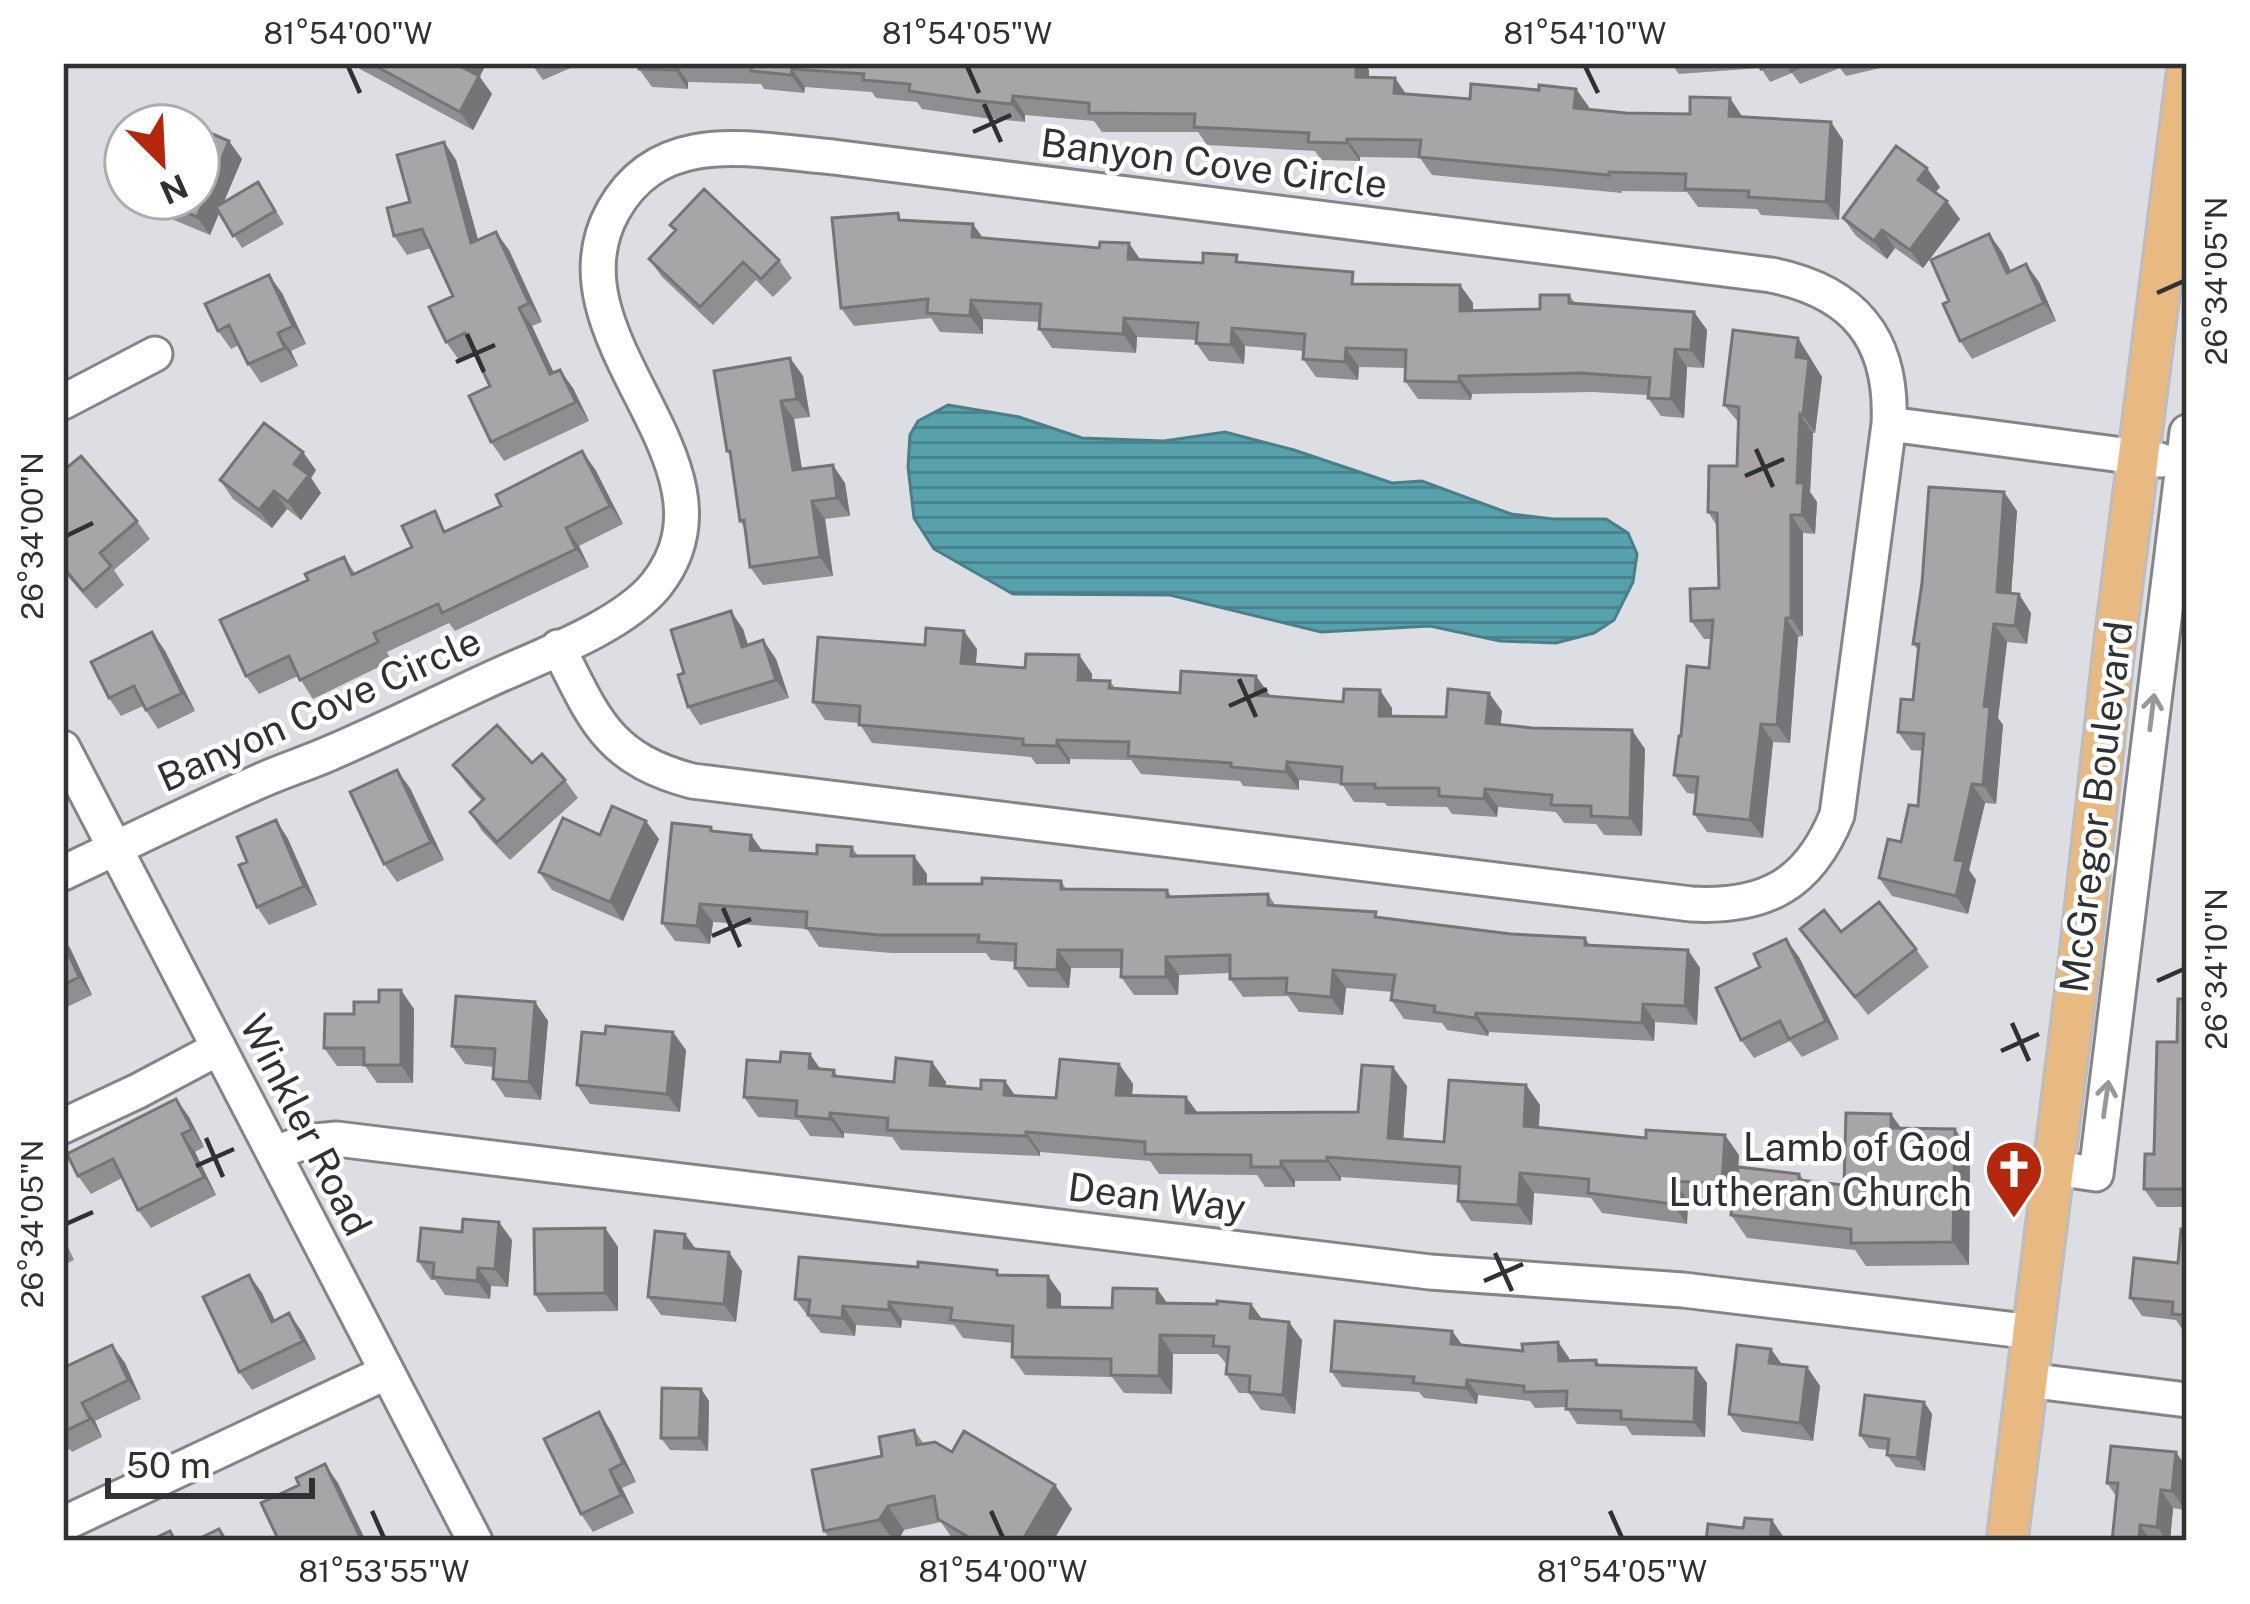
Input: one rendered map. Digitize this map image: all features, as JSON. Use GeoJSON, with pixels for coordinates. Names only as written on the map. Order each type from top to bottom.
{"type":"FeatureCollection","features":[{"type":"Feature","properties":{"kind":"main road","name":"McGregor Boulevard"},"geometry":{"type":"LineString","coordinates":[[2007,1541],[2187,74]]}},
{"type":"Feature","properties":{"kind":"street","name":"Banyon Cove Circle"},"geometry":{"type":"LineString","coordinates":[[63,873],[558,647],[638,604],[659,582],[682,523],[681,490],[605,315],[598,254],[606,222],[622,194],[671,157],[700,148],[833,157],[1800,281],[1829,293],[1853,312],[1885,366],[1889,424],[1837,814],[1826,842],[1807,867],[1780,889],[1753,901],[1691,904],[692,781],[634,760],[611,740],[592,715],[558,647]]}},
{"type":"Feature","properties":{"kind":"street"},"geometry":{"type":"LineString","coordinates":[[63,402],[155,354]]}},
{"type":"Feature","properties":{"kind":"street"},"geometry":{"type":"LineString","coordinates":[[1889,424],[2139,458],[2186,453],[2096,1174],[2054,1168]]}},
{"type":"Feature","properties":{"kind":"street","name":"Winkler Road"},"geometry":{"type":"LineString","coordinates":[[63,748],[475,1541]]}},
{"type":"Feature","properties":{"kind":"street"},"geometry":{"type":"LineString","coordinates":[[63,1126],[219,1048]]}},
{"type":"Feature","properties":{"kind":"street","name":"Dean Way"},"geometry":{"type":"LineString","coordinates":[[274,1154],[304,1142],[337,1138],[1430,1272],[1683,1290],[2033,1331]]}},
{"type":"Feature","properties":{"kind":"street"},"geometry":{"type":"LineString","coordinates":[[63,1524],[387,1372]]}},
{"type":"Feature","properties":{"kind":"street"},"geometry":{"type":"LineString","coordinates":[[2027,1380],[2187,1400]]}},
{"type":"Feature","properties":{"kind":"water"},"geometry":{"type":"Polygon","coordinates":[[[948,405],[1019,417],[1082,438],[1164,441],[1225,432],[1392,483],[1422,481],[1511,514],[1606,519],[1628,533],[1637,554],[1633,582],[1614,620],[1594,633],[1556,643],[1500,641],[1430,626],[1321,632],[1170,595],[1013,594],[934,549],[914,518],[910,435],[918,421],[948,405]]]}},
{"type":"Feature","properties":{"kind":"building"},"geometry":{"type":"Polygon","coordinates":[[[370,63],[464,63],[462,67],[479,76],[460,112],[370,63]]]}},
{"type":"Feature","properties":{"kind":"building"},"geometry":{"type":"Polygon","coordinates":[[[639,63],[675,63],[675,70],[639,69],[639,63]]]}},
{"type":"Feature","properties":{"kind":"building"},"geometry":{"type":"Polygon","coordinates":[[[675,63],[1356,63],[1356,77],[1395,78],[1394,93],[1470,99],[1471,84],[1539,90],[1539,85],[1576,89],[1574,108],[1690,114],[1690,97],[1730,98],[1729,116],[1831,122],[1826,202],[1748,197],[1749,191],[1685,189],[1686,174],[1609,175],[1419,157],[1421,140],[1308,142],[1309,133],[1194,127],[1195,114],[1089,113],[1089,103],[1013,96],[1012,104],[971,100],[909,91],[910,84],[863,80],[864,74],[792,69],[791,75],[751,71],[752,66],[675,63]]]}},
{"type":"Feature","properties":{"kind":"building"},"geometry":{"type":"Polygon","coordinates":[[[1787,63],[1810,63],[1791,71],[1787,63]]]}},
{"type":"Feature","properties":{"kind":"building"},"geometry":{"type":"Polygon","coordinates":[[[444,142],[471,243],[496,232],[529,303],[519,308],[550,374],[560,370],[576,402],[491,442],[469,396],[490,386],[465,333],[446,342],[429,307],[453,296],[422,229],[394,236],[387,208],[410,202],[397,155],[444,142]]]}},
{"type":"Feature","properties":{"kind":"building"},"geometry":{"type":"Polygon","coordinates":[[[1896,146],[1927,168],[1918,180],[1947,201],[1910,250],[1882,230],[1874,241],[1843,218],[1896,146]]]}},
{"type":"Feature","properties":{"kind":"building"},"geometry":{"type":"Polygon","coordinates":[[[258,182],[275,211],[233,236],[222,217],[222,203],[258,182]]]}},
{"type":"Feature","properties":{"kind":"building"},"geometry":{"type":"Polygon","coordinates":[[[704,189],[779,260],[761,279],[743,262],[700,307],[649,259],[676,230],[670,225],[704,189]]]}},
{"type":"Feature","properties":{"kind":"building"},"geometry":{"type":"Polygon","coordinates":[[[898,213],[899,220],[973,224],[972,237],[1099,248],[1100,242],[1129,243],[1128,259],[1203,263],[1203,253],[1237,255],[1236,262],[1353,272],[1352,284],[1460,285],[1460,311],[1540,309],[1540,295],[1569,295],[1569,303],[1694,312],[1691,350],[1675,349],[1671,399],[1648,398],[1650,378],[1581,373],[1405,381],[1406,350],[1346,348],[1345,362],[1303,359],[1305,334],[1232,328],[1231,345],[1196,343],[1198,323],[1124,318],[1123,334],[1039,329],[1041,304],[971,300],[970,316],[927,313],[928,299],[841,308],[832,218],[898,213]]]}},
{"type":"Feature","properties":{"kind":"building"},"geometry":{"type":"Polygon","coordinates":[[[1989,234],[2007,273],[2026,264],[2044,303],[1960,341],[1931,260],[1989,234]]]}},
{"type":"Feature","properties":{"kind":"building"},"geometry":{"type":"Polygon","coordinates":[[[269,275],[293,326],[278,333],[285,348],[248,364],[229,325],[218,331],[205,304],[269,275]]]}},
{"type":"Feature","properties":{"kind":"building"},"geometry":{"type":"Polygon","coordinates":[[[1733,330],[1798,338],[1796,357],[1809,359],[1800,414],[1797,483],[1804,483],[1802,515],[1791,515],[1791,618],[1786,618],[1777,725],[1761,724],[1750,820],[1694,814],[1698,777],[1674,775],[1687,666],[1709,668],[1713,620],[1691,621],[1690,589],[1719,588],[1717,513],[1708,512],[1709,466],[1737,466],[1739,407],[1724,405],[1733,330]]]}},
{"type":"Feature","properties":{"kind":"building"},"geometry":{"type":"Polygon","coordinates":[[[790,358],[797,399],[781,401],[793,470],[833,465],[837,498],[812,501],[820,557],[750,567],[714,371],[790,358]]]}},
{"type":"Feature","properties":{"kind":"building"},"geometry":{"type":"Polygon","coordinates":[[[264,423],[303,452],[294,464],[309,475],[288,502],[274,491],[259,510],[220,480],[264,423]]]}},
{"type":"Feature","properties":{"kind":"building"},"geometry":{"type":"Polygon","coordinates":[[[582,451],[610,506],[566,528],[576,549],[442,613],[438,604],[374,633],[378,642],[300,680],[289,656],[246,676],[220,620],[308,580],[305,574],[344,557],[352,575],[412,547],[402,526],[435,511],[444,532],[501,506],[496,495],[582,451]]]}},
{"type":"Feature","properties":{"kind":"building"},"geometry":{"type":"Polygon","coordinates":[[[81,456],[137,521],[100,553],[111,566],[83,591],[63,567],[63,471],[81,456]]]}},
{"type":"Feature","properties":{"kind":"building"},"geometry":{"type":"Polygon","coordinates":[[[1929,487],[2004,492],[1997,592],[2019,594],[2015,626],[1994,624],[1984,706],[1990,707],[1983,785],[1972,784],[1955,860],[1964,861],[1956,896],[1879,878],[1888,839],[1901,842],[1909,805],[1918,806],[1924,734],[1898,732],[1901,699],[1913,700],[1919,644],[1913,644],[1929,487]]]}},
{"type":"Feature","properties":{"kind":"building"},"geometry":{"type":"Polygon","coordinates":[[[731,611],[742,647],[763,640],[776,680],[688,707],[671,630],[731,611]]]}},
{"type":"Feature","properties":{"kind":"building"},"geometry":{"type":"Polygon","coordinates":[[[926,628],[964,631],[961,663],[1025,668],[1026,654],[1079,655],[1078,680],[1110,681],[1109,688],[1180,693],[1181,671],[1256,676],[1255,695],[1343,702],[1344,689],[1380,690],[1379,716],[1446,717],[1448,689],[1489,693],[1486,723],[1632,730],[1630,818],[1591,816],[1591,806],[1551,805],[1552,795],[1485,789],[1484,799],[1439,796],[1439,788],[1341,784],[1342,767],[1287,762],[1286,772],[1128,756],[1129,742],[1057,740],[1057,746],[1023,745],[1023,739],[859,725],[860,706],[813,702],[818,637],[925,645],[926,628]]]}},
{"type":"Feature","properties":{"kind":"building"},"geometry":{"type":"Polygon","coordinates":[[[152,632],[182,693],[146,710],[134,686],[109,698],[91,662],[152,632]]]}},
{"type":"Feature","properties":{"kind":"building"},"geometry":{"type":"Polygon","coordinates":[[[497,725],[532,763],[542,754],[565,780],[497,842],[470,812],[484,799],[453,765],[497,725]]]}},
{"type":"Feature","properties":{"kind":"building"},"geometry":{"type":"Polygon","coordinates":[[[397,770],[431,842],[384,864],[350,792],[397,770]]]}},
{"type":"Feature","properties":{"kind":"building"},"geometry":{"type":"Polygon","coordinates":[[[612,806],[646,821],[610,902],[539,872],[563,818],[600,835],[612,806]]]}},
{"type":"Feature","properties":{"kind":"building"},"geometry":{"type":"Polygon","coordinates":[[[276,820],[304,886],[257,907],[239,865],[247,862],[237,837],[276,820]]]}},
{"type":"Feature","properties":{"kind":"building"},"geometry":{"type":"Polygon","coordinates":[[[672,823],[751,835],[750,850],[817,854],[817,845],[852,847],[851,856],[914,856],[914,884],[982,884],[982,878],[1061,881],[1061,889],[1167,890],[1167,897],[1268,894],[1268,905],[1376,912],[1375,917],[1511,934],[1585,938],[1585,945],[1688,950],[1685,1006],[1643,1004],[1642,1023],[1476,1013],[1475,1018],[1391,1000],[1395,975],[1333,970],[1331,997],[1286,993],[1287,978],[1230,979],[1230,955],[1166,957],[1166,977],[1121,977],[1122,950],[1058,950],[1057,970],[1015,968],[1016,944],[978,942],[979,935],[879,935],[806,928],[807,912],[700,904],[697,926],[662,923],[672,823]]]}},
{"type":"Feature","properties":{"kind":"building"},"geometry":{"type":"Polygon","coordinates":[[[1879,902],[1916,949],[1855,997],[1800,929],[1824,910],[1841,932],[1879,902]]]}},
{"type":"Feature","properties":{"kind":"building"},"geometry":{"type":"Polygon","coordinates":[[[1786,939],[1826,1021],[1789,1039],[1780,1021],[1741,1040],[1716,988],[1760,967],[1754,954],[1786,939]]]}},
{"type":"Feature","properties":{"kind":"building"},"geometry":{"type":"Polygon","coordinates":[[[63,942],[79,977],[63,985],[63,942]]]}},
{"type":"Feature","properties":{"kind":"building"},"geometry":{"type":"Polygon","coordinates":[[[379,990],[401,990],[401,1065],[364,1065],[364,1048],[324,1048],[325,1014],[354,1014],[354,1002],[379,1002],[379,990]]]}},
{"type":"Feature","properties":{"kind":"building"},"geometry":{"type":"Polygon","coordinates":[[[456,996],[535,1002],[529,1082],[493,1079],[495,1049],[452,1046],[456,996]]]}},
{"type":"Feature","properties":{"kind":"building"},"geometry":{"type":"Polygon","coordinates":[[[2178,999],[2187,999],[2187,1189],[2144,1189],[2145,1154],[2154,1154],[2157,1042],[2177,1042],[2178,999]]]}},
{"type":"Feature","properties":{"kind":"building"},"geometry":{"type":"Polygon","coordinates":[[[606,1026],[673,1032],[667,1094],[577,1085],[582,1032],[605,1034],[606,1026]]]}},
{"type":"Feature","properties":{"kind":"building"},"geometry":{"type":"Polygon","coordinates":[[[781,1052],[810,1054],[809,1068],[834,1070],[833,1076],[894,1082],[896,1058],[932,1062],[930,1085],[981,1089],[981,1080],[1005,1081],[1004,1095],[1056,1098],[1060,1059],[1119,1064],[1116,1095],[1186,1097],[1186,1113],[1358,1112],[1362,1065],[1393,1067],[1388,1138],[1444,1142],[1449,1080],[1526,1085],[1524,1126],[1646,1138],[1646,1130],[1725,1135],[1722,1184],[1674,1181],[1673,1204],[1588,1193],[1589,1179],[1520,1173],[1518,1205],[1458,1201],[1460,1167],[1327,1157],[1327,1161],[1281,1161],[1281,1167],[1251,1167],[1251,1155],[1145,1154],[1145,1142],[1026,1132],[1026,1136],[887,1130],[888,1118],[830,1113],[830,1119],[796,1116],[797,1101],[744,1097],[747,1060],[780,1062],[781,1052]]]}},
{"type":"Feature","properties":{"kind":"building"},"geometry":{"type":"Polygon","coordinates":[[[176,1099],[192,1129],[182,1134],[204,1177],[138,1210],[113,1159],[78,1176],[67,1154],[176,1099]]]}},
{"type":"Feature","properties":{"kind":"building"},"geometry":{"type":"Polygon","coordinates":[[[1846,1113],[1891,1114],[1891,1128],[1955,1129],[1953,1242],[1851,1243],[1851,1229],[1731,1215],[1738,1167],[1844,1185],[1846,1113]]]}},
{"type":"Feature","properties":{"kind":"building"},"geometry":{"type":"Polygon","coordinates":[[[463,1219],[499,1222],[495,1269],[478,1268],[477,1281],[433,1277],[434,1263],[418,1261],[421,1228],[462,1232],[463,1219]]]}},
{"type":"Feature","properties":{"kind":"building"},"geometry":{"type":"Polygon","coordinates":[[[605,1228],[605,1293],[535,1294],[534,1229],[605,1228]]]}},
{"type":"Feature","properties":{"kind":"building"},"geometry":{"type":"Polygon","coordinates":[[[2181,1229],[2187,1230],[2187,1315],[2172,1314],[2173,1302],[2130,1298],[2134,1258],[2178,1263],[2181,1229]]]}},
{"type":"Feature","properties":{"kind":"building"},"geometry":{"type":"Polygon","coordinates":[[[655,1231],[685,1234],[684,1248],[729,1252],[724,1304],[648,1297],[655,1231]]]}},
{"type":"Feature","properties":{"kind":"building"},"geometry":{"type":"Polygon","coordinates":[[[799,1257],[918,1267],[918,1262],[997,1270],[997,1275],[1048,1276],[1048,1307],[1112,1308],[1113,1288],[1157,1289],[1157,1303],[1251,1304],[1250,1318],[1289,1322],[1283,1395],[1249,1392],[1250,1376],[1226,1374],[1229,1347],[1213,1346],[1214,1336],[1160,1335],[1159,1376],[1111,1375],[1111,1359],[1012,1357],[1013,1326],[950,1320],[952,1308],[889,1302],[889,1310],[843,1306],[842,1318],[808,1315],[810,1300],[795,1299],[799,1257]]]}},
{"type":"Feature","properties":{"kind":"building"},"geometry":{"type":"Polygon","coordinates":[[[249,1275],[272,1322],[289,1313],[303,1341],[239,1372],[203,1297],[249,1275]]]}},
{"type":"Feature","properties":{"kind":"building"},"geometry":{"type":"Polygon","coordinates":[[[1335,1321],[1452,1331],[1451,1344],[1523,1351],[1522,1344],[1558,1342],[1559,1361],[1696,1368],[1694,1422],[1621,1419],[1621,1411],[1566,1409],[1567,1391],[1524,1392],[1524,1386],[1467,1380],[1466,1388],[1413,1383],[1414,1377],[1331,1371],[1335,1321]]]}},
{"type":"Feature","properties":{"kind":"building"},"geometry":{"type":"Polygon","coordinates":[[[112,1345],[128,1380],[82,1403],[90,1419],[63,1432],[63,1368],[112,1345]]]}},
{"type":"Feature","properties":{"kind":"building"},"geometry":{"type":"Polygon","coordinates":[[[1737,1345],[1771,1349],[1769,1363],[1807,1367],[1800,1423],[1729,1414],[1737,1345]]]}},
{"type":"Feature","properties":{"kind":"building"},"geometry":{"type":"Polygon","coordinates":[[[662,1388],[701,1389],[699,1438],[661,1438],[662,1388]]]}},
{"type":"Feature","properties":{"kind":"building"},"geometry":{"type":"Polygon","coordinates":[[[1865,1395],[1924,1402],[1917,1458],[1887,1455],[1889,1439],[1860,1435],[1865,1395]]]}},
{"type":"Feature","properties":{"kind":"building"},"geometry":{"type":"Polygon","coordinates":[[[599,1412],[623,1463],[610,1470],[621,1495],[581,1514],[544,1439],[599,1412]]]}},
{"type":"Feature","properties":{"kind":"building"},"geometry":{"type":"Polygon","coordinates":[[[914,1430],[917,1445],[935,1442],[952,1452],[964,1431],[1055,1485],[1022,1541],[975,1541],[938,1519],[934,1496],[888,1506],[879,1520],[824,1531],[812,1470],[882,1456],[879,1437],[914,1430]]]}},
{"type":"Feature","properties":{"kind":"building"},"geometry":{"type":"Polygon","coordinates":[[[2111,1446],[2176,1452],[2172,1491],[2161,1490],[2157,1527],[2140,1525],[2139,1541],[2112,1541],[2118,1483],[2107,1483],[2111,1446]]]}},
{"type":"Feature","properties":{"kind":"building"},"geometry":{"type":"Polygon","coordinates":[[[325,1464],[362,1541],[279,1541],[261,1503],[299,1485],[296,1478],[325,1464]]]}},
{"type":"Feature","properties":{"kind":"building"},"geometry":{"type":"Polygon","coordinates":[[[1745,1518],[1772,1520],[1770,1541],[1706,1541],[1708,1524],[1743,1528],[1745,1518]]]}},
{"type":"Feature","properties":{"kind":"building"},"geometry":{"type":"Polygon","coordinates":[[[219,1529],[226,1541],[194,1541],[219,1529]]]}},
{"type":"Feature","properties":{"kind":"building"},"geometry":{"type":"Polygon","coordinates":[[[170,1531],[175,1541],[149,1541],[170,1531]]]}},
{"type":"Feature","properties":{"kind":"place","name":"Lamb of God Lutheran Church"},"geometry":{"type":"Point","coordinates":[2014,1220]}}]}
